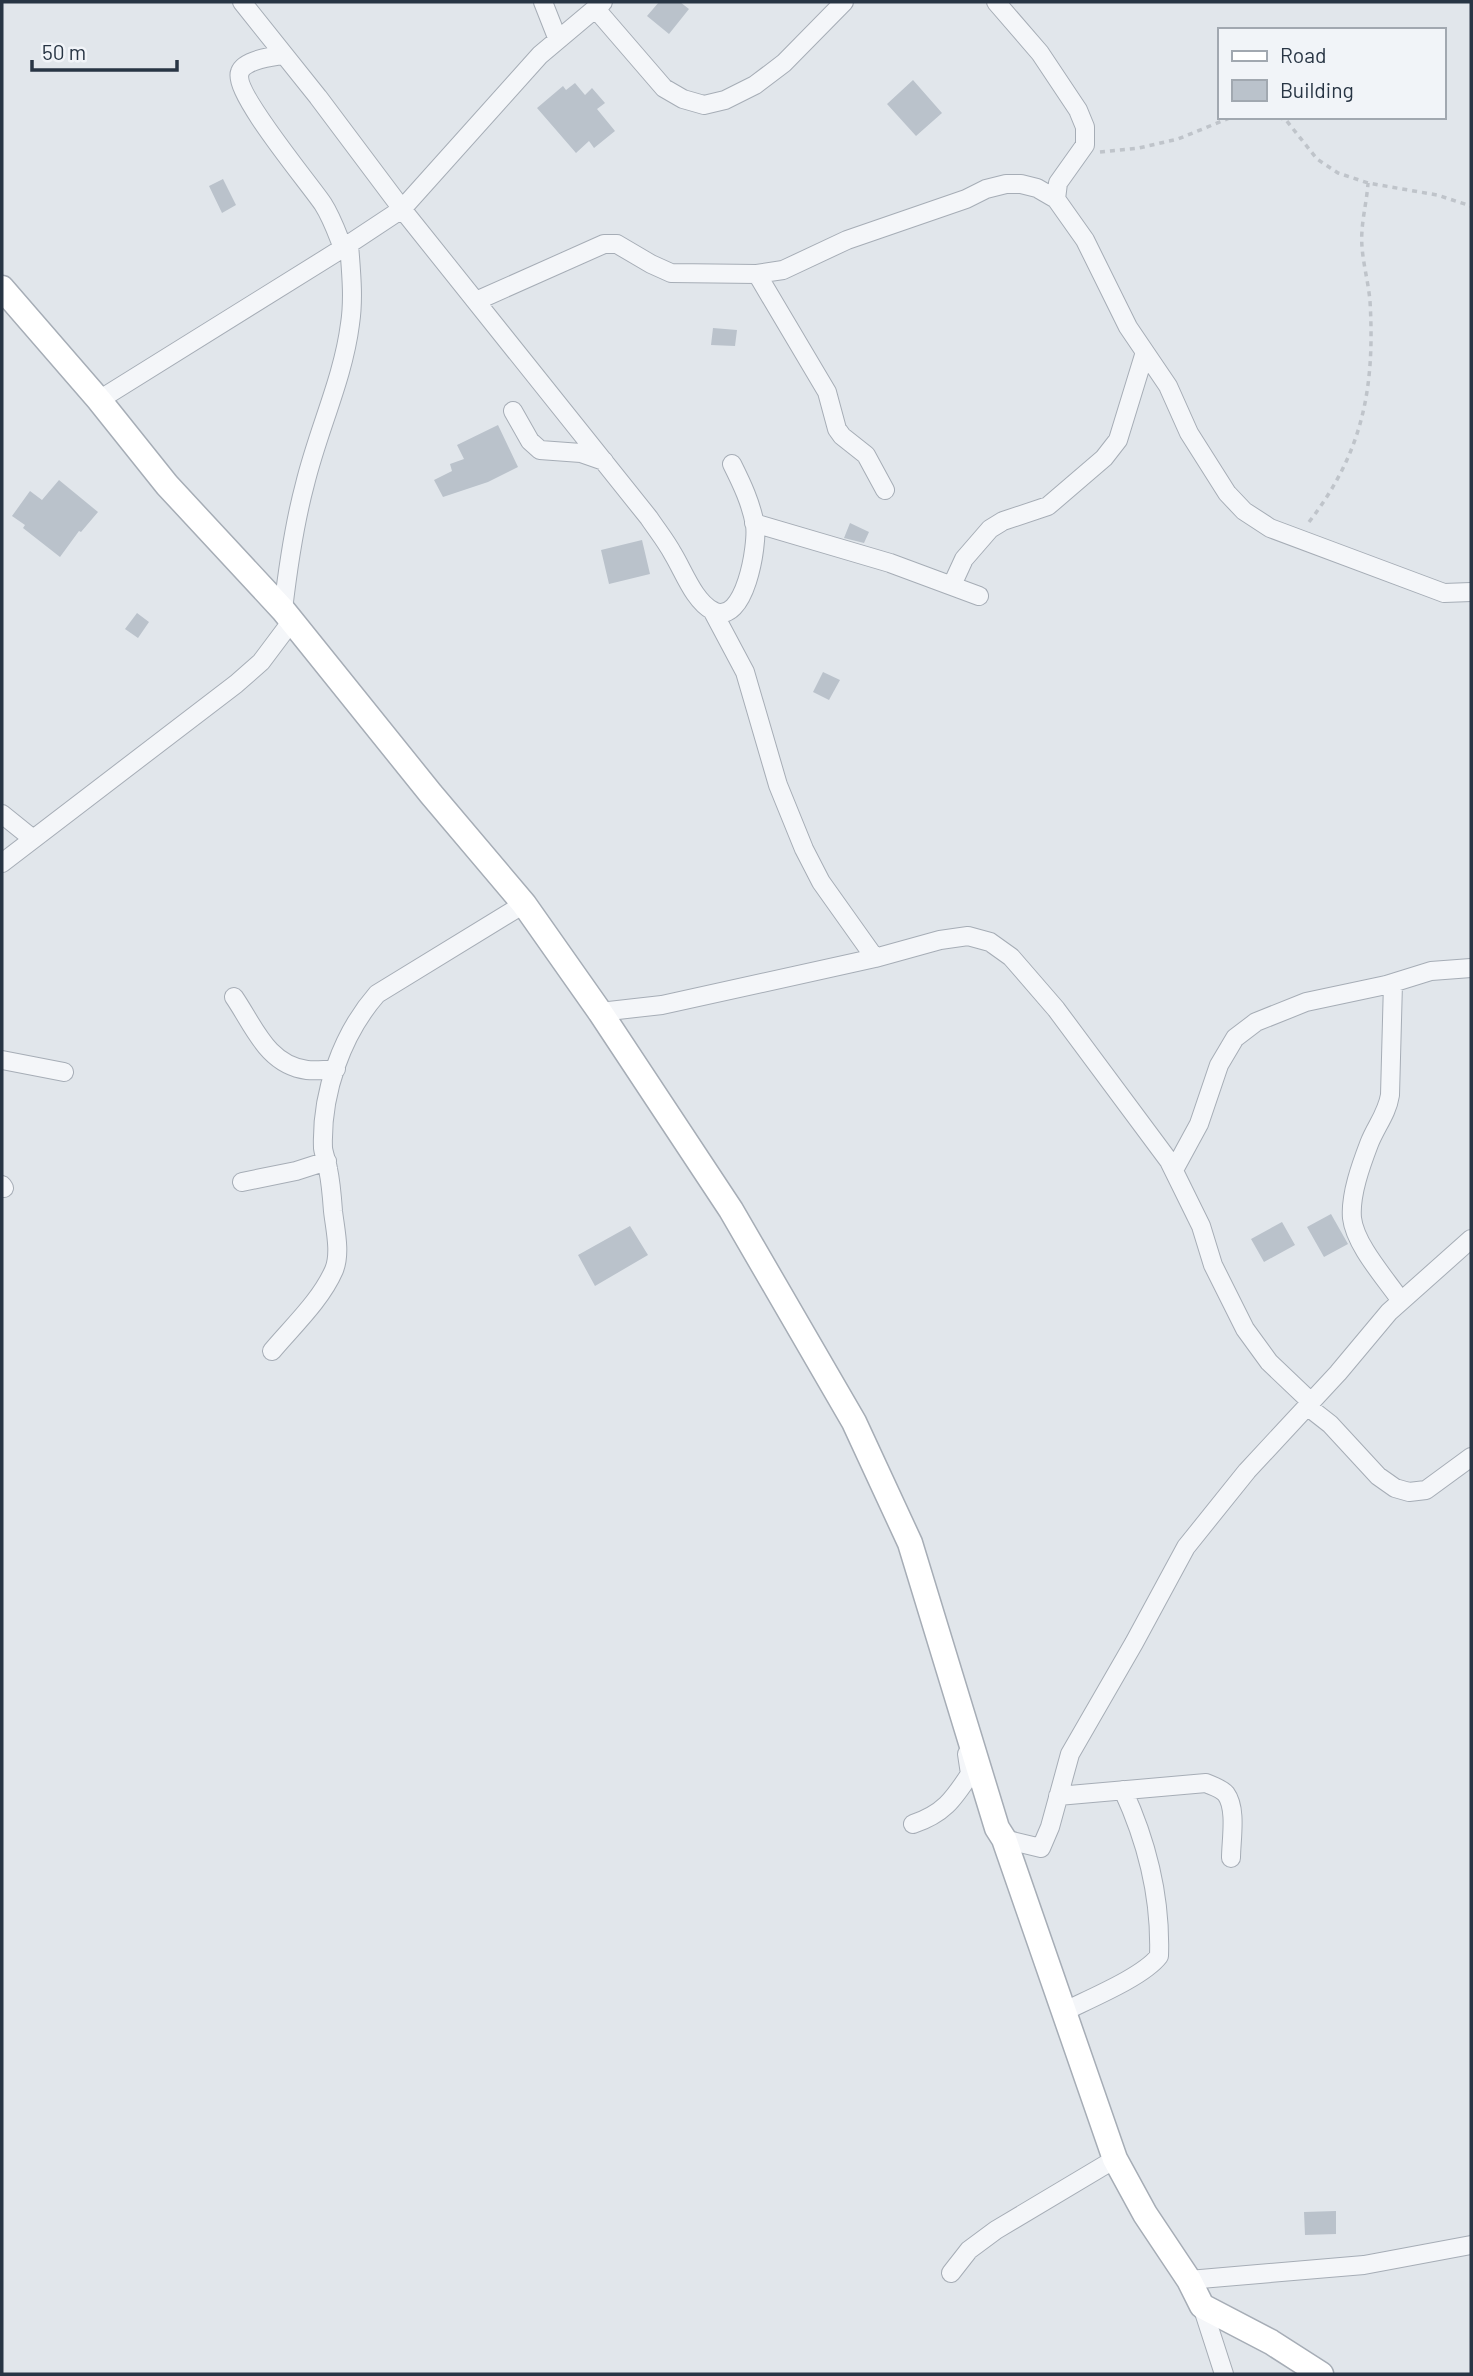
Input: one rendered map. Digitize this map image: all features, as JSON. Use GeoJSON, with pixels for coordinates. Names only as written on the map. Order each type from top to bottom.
{"type":"FeatureCollection","features":[{"type":"Feature","properties":{"kind":"street"},"geometry":{"type":"LineString","coordinates":[[242,2],[402,209],[649,518],[693,590],[712,610],[745,672],[778,785],[804,849],[821,882],[875,958]]}},
{"type":"Feature","properties":{"kind":"street"},"geometry":{"type":"LineString","coordinates":[[542,2],[558,40]]}},
{"type":"Feature","properties":{"kind":"street"},"geometry":{"type":"LineString","coordinates":[[99,400],[402,209],[463,143],[501,96],[558,40],[600,4],[664,88],[683,99],[704,105],[725,100],[755,85],[784,63],[844,2]]}},
{"type":"Feature","properties":{"kind":"street"},"geometry":{"type":"LineString","coordinates":[[996,2],[1041,53],[1079,110],[1085,127],[1086,145],[1058,183],[1056,199]]}},
{"type":"Feature","properties":{"kind":"street"},"geometry":{"type":"LineString","coordinates":[[2,863],[236,684],[261,662],[287,616],[290,555],[305,482],[340,370],[350,324],[352,282],[346,246],[324,205],[289,161],[255,110],[240,80],[239,73],[242,68],[267,57],[284,55]]}},
{"type":"Feature","properties":{"kind":"street"},"geometry":{"type":"LineString","coordinates":[[476,301],[604,244],[617,244],[651,264],[671,272],[757,274],[783,270],[847,240],[966,199],[986,189],[1006,184],[1037,188],[1056,199],[1085,240],[1128,327],[1168,386],[1189,433],[1227,493],[1244,510],[1270,528],[1444,593],[1471,593]]}},
{"type":"Feature","properties":{"kind":"street"},"geometry":{"type":"LineString","coordinates":[[757,274],[827,392],[837,429],[866,455],[885,490]]}},
{"type":"Feature","properties":{"kind":"street"},"geometry":{"type":"LineString","coordinates":[[2,288],[99,400],[167,485],[287,616],[524,904],[600,1012],[731,1210],[854,1422],[910,1543],[997,1828],[1004,1839],[1115,2159],[1145,2214],[1189,2280],[1202,2306],[1224,2374]]}},
{"type":"Feature","properties":{"kind":"street"},"geometry":{"type":"LineString","coordinates":[[952,585],[964,559],[990,529],[1048,506],[1104,458],[1118,440],[1145,352]]}},
{"type":"Feature","properties":{"kind":"street"},"geometry":{"type":"LineString","coordinates":[[513,411],[530,441],[540,450],[581,453],[604,461]]}},
{"type":"Feature","properties":{"kind":"street"},"geometry":{"type":"LineString","coordinates":[[712,610],[724,613],[730,610],[744,590],[753,559],[754,523],[749,500],[732,464]]}},
{"type":"Feature","properties":{"kind":"street"},"geometry":{"type":"LineString","coordinates":[[754,523],[826,542],[922,573],[979,596]]}},
{"type":"Feature","properties":{"kind":"street"},"geometry":{"type":"LineString","coordinates":[[2,814],[33,839]]}},
{"type":"Feature","properties":{"kind":"street"},"geometry":{"type":"LineString","coordinates":[[272,1351],[321,1291],[335,1268],[337,1245],[327,1161],[323,1150],[325,1113],[336,1069],[360,1013],[377,994],[524,904]]}},
{"type":"Feature","properties":{"kind":"street"},"geometry":{"type":"LineString","coordinates":[[600,1012],[662,1005],[875,958],[940,940],[968,936],[990,942],[1011,957],[1056,1009],[1169,1161],[1200,1226],[1213,1265],[1245,1329],[1269,1362],[1378,1476],[1395,1488],[1409,1492],[1426,1490],[1471,1457]]}},
{"type":"Feature","properties":{"kind":"street"},"geometry":{"type":"LineString","coordinates":[[1174,1170],[1199,1124],[1219,1065],[1235,1038],[1256,1022],[1306,1002],[1393,983],[1431,971],[1471,968]]}},
{"type":"Feature","properties":{"kind":"street"},"geometry":{"type":"LineString","coordinates":[[1393,983],[1388,1109],[1365,1154],[1352,1215],[1354,1227],[1364,1246],[1401,1301]]}},
{"type":"Feature","properties":{"kind":"street"},"geometry":{"type":"LineString","coordinates":[[234,997],[271,1054],[281,1062],[306,1070],[336,1069]]}},
{"type":"Feature","properties":{"kind":"street"},"geometry":{"type":"LineString","coordinates":[[2,1060],[64,1072]]}},
{"type":"Feature","properties":{"kind":"street"},"geometry":{"type":"LineString","coordinates":[[242,1182],[296,1171],[327,1161]]}},
{"type":"Feature","properties":{"kind":"street"},"geometry":{"type":"LineString","coordinates":[[1004,1839],[1041,1848],[1070,1754],[1186,1547],[1240,1479],[1401,1301],[1471,1239]]}},
{"type":"Feature","properties":{"kind":"street"},"geometry":{"type":"LineString","coordinates":[[913,1824],[932,1817],[947,1806],[970,1774],[961,1715]]}},
{"type":"Feature","properties":{"kind":"street"},"geometry":{"type":"LineString","coordinates":[[1058,1796],[1206,1783],[1224,1791],[1229,1800],[1231,1858]]}},
{"type":"Feature","properties":{"kind":"street"},"geometry":{"type":"LineString","coordinates":[[1063,2012],[1136,1974],[1154,1963],[1159,1956],[1153,1883],[1145,1844],[1123,1790]]}},
{"type":"Feature","properties":{"kind":"street"},"geometry":{"type":"LineString","coordinates":[[951,2273],[969,2249],[996,2230],[1115,2159]]}},
{"type":"Feature","properties":{"kind":"street"},"geometry":{"type":"LineString","coordinates":[[1189,2280],[1364,2265],[1471,2245]]}},
{"type":"Feature","properties":{"kind":"street"},"geometry":{"type":"LineString","coordinates":[[1202,2306],[1271,2342],[1321,2374]]}},
{"type":"Feature","properties":{"kind":"path"},"geometry":{"type":"LineString","coordinates":[[1081,154],[1139,148],[1178,139],[1227,119]]}},
{"type":"Feature","properties":{"kind":"path"},"geometry":{"type":"LineString","coordinates":[[1283,119],[1317,159],[1338,173],[1368,183],[1437,195],[1471,206]]}},
{"type":"Feature","properties":{"kind":"path"},"geometry":{"type":"LineString","coordinates":[[1297,538],[1324,503],[1352,450],[1364,415],[1372,328],[1362,233],[1368,183]]}},
{"type":"Feature","properties":{"kind":"building"},"geometry":{"type":"Polygon","coordinates":[[[659,2],[680,2],[689,9],[669,34],[647,16],[659,2]]]}},
{"type":"Feature","properties":{"kind":"building"},"geometry":{"type":"Polygon","coordinates":[[[913,80],[942,113],[916,136],[887,104],[913,80]]]}},
{"type":"Feature","properties":{"kind":"building"},"geometry":{"type":"Polygon","coordinates":[[[575,83],[585,95],[592,88],[605,103],[597,109],[615,131],[594,148],[589,141],[576,153],[537,108],[563,86],[566,90],[575,83]]]}},
{"type":"Feature","properties":{"kind":"building"},"geometry":{"type":"Polygon","coordinates":[[[223,179],[236,205],[222,213],[209,186],[223,179]]]}},
{"type":"Feature","properties":{"kind":"building"},"geometry":{"type":"Polygon","coordinates":[[[713,328],[737,330],[735,346],[711,345],[713,328]]]}},
{"type":"Feature","properties":{"kind":"building"},"geometry":{"type":"Polygon","coordinates":[[[498,425],[518,467],[488,482],[443,497],[434,480],[452,471],[450,464],[464,459],[457,445],[498,425]]]}},
{"type":"Feature","properties":{"kind":"building"},"geometry":{"type":"Polygon","coordinates":[[[59,480],[98,512],[81,532],[79,531],[60,557],[12,516],[30,491],[42,500],[59,480]]]}},
{"type":"Feature","properties":{"kind":"building"},"geometry":{"type":"Polygon","coordinates":[[[850,523],[869,532],[864,543],[844,538],[850,523]]]}},
{"type":"Feature","properties":{"kind":"building"},"geometry":{"type":"Polygon","coordinates":[[[642,540],[650,574],[609,584],[601,550],[642,540]]]}},
{"type":"Feature","properties":{"kind":"building"},"geometry":{"type":"Polygon","coordinates":[[[137,613],[149,622],[138,638],[125,629],[137,613]]]}},
{"type":"Feature","properties":{"kind":"building"},"geometry":{"type":"Polygon","coordinates":[[[823,672],[840,680],[829,700],[813,692],[823,672]]]}},
{"type":"Feature","properties":{"kind":"building"},"geometry":{"type":"Polygon","coordinates":[[[1331,1214],[1348,1244],[1324,1257],[1307,1227],[1331,1214]]]}},
{"type":"Feature","properties":{"kind":"building"},"geometry":{"type":"Polygon","coordinates":[[[1282,1222],[1295,1245],[1264,1262],[1251,1239],[1282,1222]]]}},
{"type":"Feature","properties":{"kind":"building"},"geometry":{"type":"Polygon","coordinates":[[[630,1226],[648,1255],[595,1286],[578,1255],[630,1226]]]}},
{"type":"Feature","properties":{"kind":"building"},"geometry":{"type":"Polygon","coordinates":[[[1336,2211],[1336,2234],[1305,2235],[1304,2212],[1336,2211]]]}}]}
